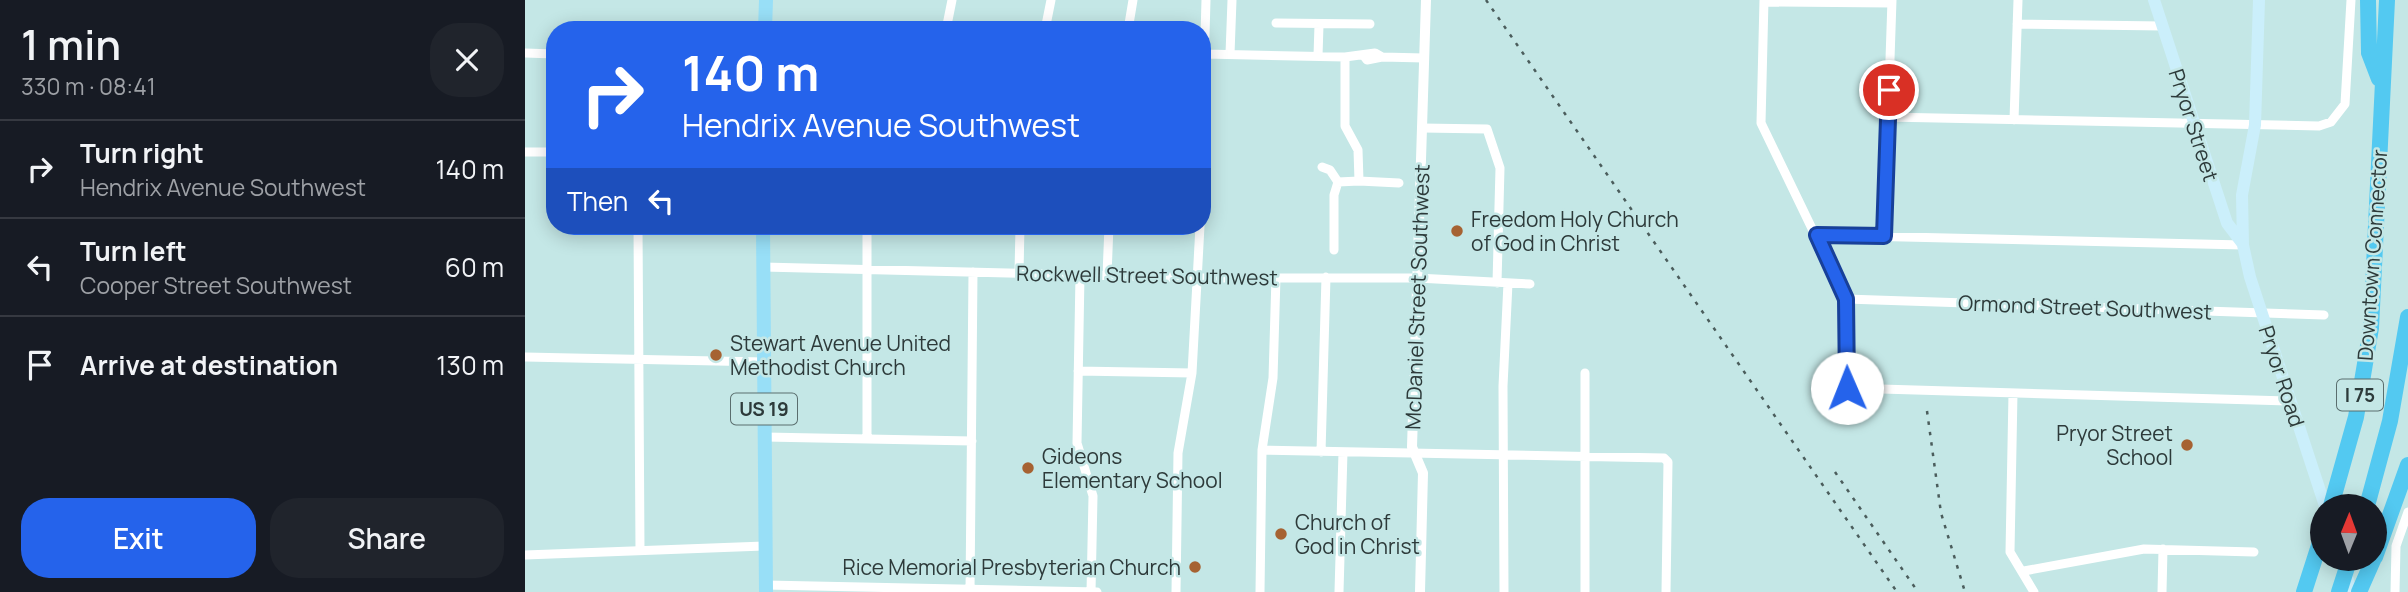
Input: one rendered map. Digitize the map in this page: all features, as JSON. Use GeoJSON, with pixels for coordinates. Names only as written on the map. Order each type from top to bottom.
{"type":"FeatureCollection","features":[{"type":"Feature","properties":{"kind":"highway"},"geometry":{"type":"LineString","coordinates":[[2368,0],[2369,53],[2382,85]]}},
{"type":"Feature","properties":{"kind":"highway","name":"Downtown Connector"},"geometry":{"type":"LineString","coordinates":[[2334,494],[2355,417],[2371,328],[2387,0]]}},
{"type":"Feature","properties":{"kind":"highway","name":"Downtown Connector"},"geometry":{"type":"LineString","coordinates":[[2370,494],[2394,402],[2408,317]]}},
{"type":"Feature","properties":{"kind":"highway"},"geometry":{"type":"LineString","coordinates":[[2387,522],[2408,465]]}},
{"type":"Feature","properties":{"kind":"highway"},"geometry":{"type":"LineString","coordinates":[[2304,592],[2311,571]]}},
{"type":"Feature","properties":{"kind":"highway"},"geometry":{"type":"LineString","coordinates":[[2339,592],[2346,571]]}},
{"type":"Feature","properties":{"kind":"highway"},"geometry":{"type":"LineString","coordinates":[[2359,592],[2368,571]]}},
{"type":"Feature","properties":{"kind":"main road"},"geometry":{"type":"LineString","coordinates":[[765,21],[766,0]]}},
{"type":"Feature","properties":{"kind":"main road","name":"Pryor Street"},"geometry":{"type":"LineString","coordinates":[[2154,0],[2227,223],[2243,245]]}},
{"type":"Feature","properties":{"kind":"main road"},"geometry":{"type":"LineString","coordinates":[[2243,245],[2244,182],[2255,125],[2259,0]]}},
{"type":"Feature","properties":{"kind":"main road"},"geometry":{"type":"LineString","coordinates":[[2214,184],[2224,195],[2231,196],[2239,192],[2244,182]]}},
{"type":"Feature","properties":{"kind":"main road","name":"US 19"},"geometry":{"type":"LineString","coordinates":[[764,235],[766,588]]}},
{"type":"Feature","properties":{"kind":"main road","name":"Pryor Road"},"geometry":{"type":"LineString","coordinates":[[2243,245],[2262,313],[2321,494]]}},
{"type":"Feature","properties":{"kind":"main road"},"geometry":{"type":"LineString","coordinates":[[2345,571],[2351,592]]}},
{"type":"Feature","properties":{"kind":"street"},"geometry":{"type":"LineString","coordinates":[[948,21],[952,0]]}},
{"type":"Feature","properties":{"kind":"street"},"geometry":{"type":"LineString","coordinates":[[1047,21],[1051,0]]}},
{"type":"Feature","properties":{"kind":"street"},"geometry":{"type":"LineString","coordinates":[[1130,21],[1133,0]]}},
{"type":"Feature","properties":{"kind":"street"},"geometry":{"type":"LineString","coordinates":[[1206,0],[1208,21]]}},
{"type":"Feature","properties":{"kind":"street"},"geometry":{"type":"LineString","coordinates":[[1230,54],[1232,0]]}},
{"type":"Feature","properties":{"kind":"street","name":"McDaniel Street Southwest"},"geometry":{"type":"LineString","coordinates":[[1420,592],[1423,473],[1412,447],[1426,0]]}},
{"type":"Feature","properties":{"kind":"street"},"geometry":{"type":"LineString","coordinates":[[2014,120],[2018,0]]}},
{"type":"Feature","properties":{"kind":"street"},"geometry":{"type":"LineString","coordinates":[[1888,117],[2319,126],[2339,115],[2346,104],[2351,0]]}},
{"type":"Feature","properties":{"kind":"street"},"geometry":{"type":"LineString","coordinates":[[1884,236],[1891,1],[1764,1],[1761,123],[1846,299],[1847,388],[2291,401]]}},
{"type":"Feature","properties":{"kind":"street"},"geometry":{"type":"LineString","coordinates":[[1276,23],[1370,24]]}},
{"type":"Feature","properties":{"kind":"street"},"geometry":{"type":"LineString","coordinates":[[2017,24],[2162,26]]}},
{"type":"Feature","properties":{"kind":"street"},"geometry":{"type":"LineString","coordinates":[[1318,56],[1319,25]]}},
{"type":"Feature","properties":{"kind":"street"},"geometry":{"type":"LineString","coordinates":[[525,53],[546,54]]}},
{"type":"Feature","properties":{"kind":"street"},"geometry":{"type":"LineString","coordinates":[[1211,54],[1364,57],[1367,60],[1382,57],[1424,58]]}},
{"type":"Feature","properties":{"kind":"street"},"geometry":{"type":"LineString","coordinates":[[1345,57],[1345,126],[1357,150],[1359,181]]}},
{"type":"Feature","properties":{"kind":"street"},"geometry":{"type":"LineString","coordinates":[[1422,128],[1487,129],[1500,168],[1497,283]]}},
{"type":"Feature","properties":{"kind":"street"},"geometry":{"type":"LineString","coordinates":[[525,152],[546,152]]}},
{"type":"Feature","properties":{"kind":"street"},"geometry":{"type":"LineString","coordinates":[[1322,167],[1330,170],[1338,182]]}},
{"type":"Feature","properties":{"kind":"street"},"geometry":{"type":"LineString","coordinates":[[1338,182],[1399,183]]}},
{"type":"Feature","properties":{"kind":"street"},"geometry":{"type":"LineString","coordinates":[[1334,250],[1334,195],[1338,182]]}},
{"type":"Feature","properties":{"kind":"street"},"geometry":{"type":"LineString","coordinates":[[638,235],[640,550]]}},
{"type":"Feature","properties":{"kind":"street"},"geometry":{"type":"LineString","coordinates":[[867,235],[867,439]]}},
{"type":"Feature","properties":{"kind":"street"},"geometry":{"type":"LineString","coordinates":[[1019,274],[1020,235]]}},
{"type":"Feature","properties":{"kind":"street"},"geometry":{"type":"LineString","coordinates":[[1107,275],[1109,235]]}},
{"type":"Feature","properties":{"kind":"street"},"geometry":{"type":"LineString","coordinates":[[1176,592],[1178,453],[1192,373],[1199,235]]}},
{"type":"Feature","properties":{"kind":"street"},"geometry":{"type":"LineString","coordinates":[[1817,235],[2243,245]]}},
{"type":"Feature","properties":{"kind":"street","name":"Rockwell Street Southwest"},"geometry":{"type":"LineString","coordinates":[[763,267],[1019,274],[1417,278],[1530,284]]}},
{"type":"Feature","properties":{"kind":"street"},"geometry":{"type":"LineString","coordinates":[[970,591],[973,272]]}},
{"type":"Feature","properties":{"kind":"street"},"geometry":{"type":"LineString","coordinates":[[1080,275],[1077,443],[1093,496],[1091,592]]}},
{"type":"Feature","properties":{"kind":"street"},"geometry":{"type":"LineString","coordinates":[[1260,592],[1262,450],[1273,378],[1276,277]]}},
{"type":"Feature","properties":{"kind":"street"},"geometry":{"type":"LineString","coordinates":[[1321,452],[1326,277]]}},
{"type":"Feature","properties":{"kind":"street"},"geometry":{"type":"LineString","coordinates":[[1504,592],[1504,454],[1509,283]]}},
{"type":"Feature","properties":{"kind":"street","name":"Ormond Street Southwest"},"geometry":{"type":"LineString","coordinates":[[1846,299],[2324,315]]}},
{"type":"Feature","properties":{"kind":"street"},"geometry":{"type":"LineString","coordinates":[[525,357],[764,362]]}},
{"type":"Feature","properties":{"kind":"street"},"geometry":{"type":"LineString","coordinates":[[1079,371],[1192,373]]}},
{"type":"Feature","properties":{"kind":"street"},"geometry":{"type":"LineString","coordinates":[[1585,373],[1585,592]]}},
{"type":"Feature","properties":{"kind":"street"},"geometry":{"type":"LineString","coordinates":[[2013,393],[2010,552],[2024,571],[2034,592]]}},
{"type":"Feature","properties":{"kind":"street"},"geometry":{"type":"LineString","coordinates":[[765,437],[972,440]]}},
{"type":"Feature","properties":{"kind":"street"},"geometry":{"type":"LineString","coordinates":[[1262,450],[1664,457],[1668,462],[1666,592]]}},
{"type":"Feature","properties":{"kind":"street"},"geometry":{"type":"LineString","coordinates":[[1339,592],[1343,452]]}},
{"type":"Feature","properties":{"kind":"street"},"geometry":{"type":"LineString","coordinates":[[2395,592],[2396,546],[2408,513]]}},
{"type":"Feature","properties":{"kind":"street"},"geometry":{"type":"LineString","coordinates":[[525,555],[766,546]]}},
{"type":"Feature","properties":{"kind":"street"},"geometry":{"type":"LineString","coordinates":[[2024,571],[2144,549],[2254,552]]}},
{"type":"Feature","properties":{"kind":"street"},"geometry":{"type":"LineString","coordinates":[[2162,592],[2163,549]]}},
{"type":"Feature","properties":{"kind":"street"},"geometry":{"type":"LineString","coordinates":[[766,588],[1097,592]]}},
{"type":"Feature","properties":{"kind":"railway"},"geometry":{"type":"LineString","coordinates":[[1486,0],[1897,592]]}},
{"type":"Feature","properties":{"kind":"railway"},"geometry":{"type":"LineString","coordinates":[[1927,411],[1941,513],[1965,592]]}},
{"type":"Feature","properties":{"kind":"railway"},"geometry":{"type":"LineString","coordinates":[[1835,472],[1918,592]]}},
{"type":"Feature","properties":{"kind":"place","name":"Freedom Holy Church of God in Christ"},"geometry":{"type":"Point","coordinates":[1457,231]}},
{"type":"Feature","properties":{"kind":"place","name":"Stewart Avenue United Methodist Church"},"geometry":{"type":"Point","coordinates":[716,355]}},
{"type":"Feature","properties":{"kind":"place","name":"Pryor Street School"},"geometry":{"type":"Point","coordinates":[2187,445]}},
{"type":"Feature","properties":{"kind":"place","name":"Gideons Elementary School"},"geometry":{"type":"Point","coordinates":[1028,468]}},
{"type":"Feature","properties":{"kind":"place","name":"Church of God in Christ"},"geometry":{"type":"Point","coordinates":[1281,534]}},
{"type":"Feature","properties":{"kind":"place","name":"Rice Memorial Presbyterian Church"},"geometry":{"type":"Point","coordinates":[1195,567]}},
{"type":"Feature","properties":{"kind":"route"},"geometry":{"type":"LineString","coordinates":[[1847,388],[1846,299],[1817,235],[1884,236],[1889,90]]}}]}
